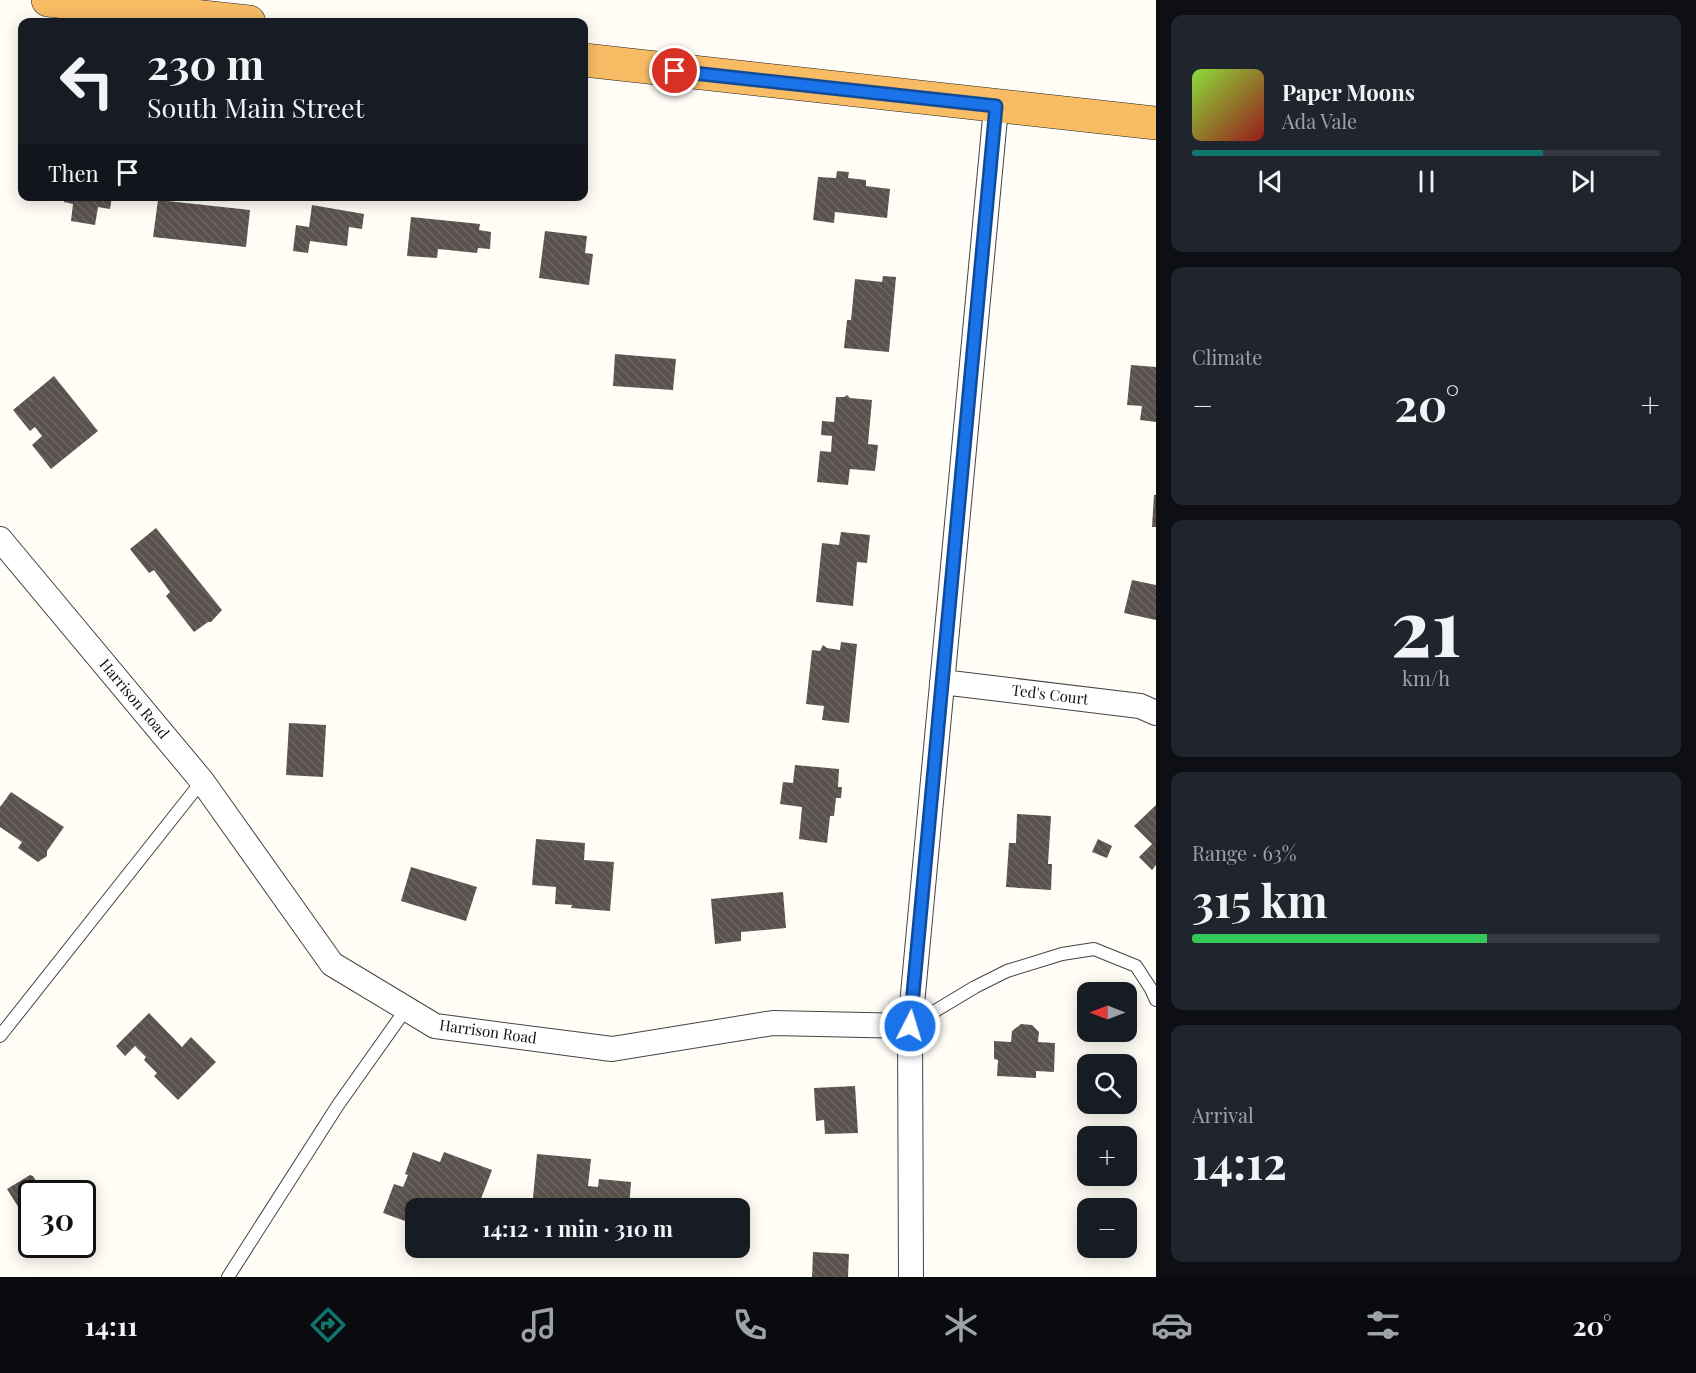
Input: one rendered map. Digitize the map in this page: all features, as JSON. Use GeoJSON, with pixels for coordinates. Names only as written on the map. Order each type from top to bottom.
{"type":"FeatureCollection","features":[{"type":"Feature","properties":{"kind":"highway"},"geometry":{"type":"LineString","coordinates":[[48,0],[212,18]]}},
{"type":"Feature","properties":{"kind":"highway"},"geometry":{"type":"LineString","coordinates":[[588,60],[1156,123]]}},
{"type":"Feature","properties":{"kind":"street"},"geometry":{"type":"LineString","coordinates":[[911,1277],[910,1026],[996,106]]}},
{"type":"Feature","properties":{"kind":"street","name":"Harrison Road"},"geometry":{"type":"LineString","coordinates":[[0,539],[202,781],[332,964],[435,1026],[612,1049],[773,1023],[910,1026]]}},
{"type":"Feature","properties":{"kind":"street","name":"Ted's Court"},"geometry":{"type":"LineString","coordinates":[[942,682],[1140,706],[1156,713]]}},
{"type":"Feature","properties":{"kind":"lane"},"geometry":{"type":"LineString","coordinates":[[0,1036],[202,781]]}},
{"type":"Feature","properties":{"kind":"lane"},"geometry":{"type":"LineString","coordinates":[[910,1026],[975,987],[1007,971],[1062,954],[1094,949],[1136,966],[1156,1000]]}},
{"type":"Feature","properties":{"kind":"lane"},"geometry":{"type":"LineString","coordinates":[[228,1277],[338,1106],[406,1009]]}},
{"type":"Feature","properties":{"kind":"building"},"geometry":{"type":"Polygon","coordinates":[[[837,171],[849,172],[848,178],[866,180],[866,186],[890,189],[887,218],[835,212],[834,223],[813,220],[818,177],[836,178],[837,171]]]}},
{"type":"Feature","properties":{"kind":"building"},"geometry":{"type":"Polygon","coordinates":[[[111,201],[110,209],[98,207],[95,225],[71,221],[73,204],[64,202],[111,201]]]}},
{"type":"Feature","properties":{"kind":"building"},"geometry":{"type":"Polygon","coordinates":[[[158,201],[250,210],[246,247],[153,237],[158,201]]]}},
{"type":"Feature","properties":{"kind":"building"},"geometry":{"type":"Polygon","coordinates":[[[312,205],[364,214],[362,229],[349,227],[347,246],[310,241],[308,253],[293,251],[296,225],[309,227],[312,205]]]}},
{"type":"Feature","properties":{"kind":"building"},"geometry":{"type":"Polygon","coordinates":[[[411,217],[480,224],[479,230],[491,232],[490,249],[478,248],[477,253],[438,249],[437,258],[407,256],[411,217]]]}},
{"type":"Feature","properties":{"kind":"building"},"geometry":{"type":"Polygon","coordinates":[[[545,231],[587,236],[585,253],[593,254],[589,285],[539,278],[545,231]]]}},
{"type":"Feature","properties":{"kind":"building"},"geometry":{"type":"Polygon","coordinates":[[[883,276],[896,277],[889,352],[844,348],[847,320],[851,320],[855,279],[882,282],[883,276]]]}},
{"type":"Feature","properties":{"kind":"building"},"geometry":{"type":"Polygon","coordinates":[[[615,354],[676,359],[673,390],[613,386],[615,354]]]}},
{"type":"Feature","properties":{"kind":"building"},"geometry":{"type":"Polygon","coordinates":[[[1131,365],[1156,367],[1156,422],[1140,420],[1142,406],[1127,405],[1131,365]]]}},
{"type":"Feature","properties":{"kind":"building"},"geometry":{"type":"Polygon","coordinates":[[[54,376],[98,431],[51,469],[32,445],[42,436],[35,427],[30,431],[13,410],[54,376]]]}},
{"type":"Feature","properties":{"kind":"building"},"geometry":{"type":"Polygon","coordinates":[[[847,395],[850,398],[872,400],[868,444],[878,445],[875,471],[850,469],[848,485],[817,482],[820,451],[831,452],[832,436],[821,435],[822,421],[834,422],[836,397],[847,395]]]}},
{"type":"Feature","properties":{"kind":"building"},"geometry":{"type":"Polygon","coordinates":[[[1154,495],[1156,495],[1156,527],[1152,527],[1154,495]]]}},
{"type":"Feature","properties":{"kind":"building"},"geometry":{"type":"Polygon","coordinates":[[[156,528],[222,610],[211,622],[194,632],[166,596],[170,592],[154,570],[149,573],[130,549],[156,528]]]}},
{"type":"Feature","properties":{"kind":"building"},"geometry":{"type":"Polygon","coordinates":[[[841,532],[870,535],[867,563],[857,562],[853,606],[816,602],[822,543],[839,545],[841,532]]]}},
{"type":"Feature","properties":{"kind":"building"},"geometry":{"type":"Polygon","coordinates":[[[1132,580],[1156,585],[1156,620],[1124,613],[1132,580]]]}},
{"type":"Feature","properties":{"kind":"building"},"geometry":{"type":"Polygon","coordinates":[[[841,642],[857,644],[849,723],[822,720],[824,706],[806,704],[812,650],[820,651],[823,645],[840,650],[841,642]]]}},
{"type":"Feature","properties":{"kind":"building"},"geometry":{"type":"Polygon","coordinates":[[[289,723],[326,725],[323,777],[286,775],[289,723]]]}},
{"type":"Feature","properties":{"kind":"building"},"geometry":{"type":"Polygon","coordinates":[[[795,765],[839,769],[838,787],[842,787],[841,798],[836,798],[834,816],[830,816],[827,843],[799,839],[802,807],[780,804],[783,782],[793,783],[795,765]]]}},
{"type":"Feature","properties":{"kind":"building"},"geometry":{"type":"Polygon","coordinates":[[[11,792],[64,827],[47,851],[47,856],[38,862],[18,848],[22,842],[0,827],[0,807],[11,792]]]}},
{"type":"Feature","properties":{"kind":"building"},"geometry":{"type":"Polygon","coordinates":[[[1156,805],[1156,865],[1152,870],[1139,857],[1152,844],[1134,826],[1156,805]]]}},
{"type":"Feature","properties":{"kind":"building"},"geometry":{"type":"Polygon","coordinates":[[[1017,814],[1051,816],[1048,864],[1052,864],[1051,890],[1006,887],[1009,843],[1016,843],[1017,814]]]}},
{"type":"Feature","properties":{"kind":"building"},"geometry":{"type":"Polygon","coordinates":[[[536,839],[585,843],[584,860],[614,862],[610,911],[571,908],[572,905],[555,904],[556,887],[532,885],[536,839]]]}},
{"type":"Feature","properties":{"kind":"building"},"geometry":{"type":"Polygon","coordinates":[[[1098,839],[1112,846],[1107,858],[1092,852],[1098,839]]]}},
{"type":"Feature","properties":{"kind":"building"},"geometry":{"type":"Polygon","coordinates":[[[411,867],[477,887],[466,921],[401,901],[411,867]]]}},
{"type":"Feature","properties":{"kind":"building"},"geometry":{"type":"Polygon","coordinates":[[[783,892],[786,928],[741,932],[741,941],[715,944],[711,899],[783,892]]]}},
{"type":"Feature","properties":{"kind":"building"},"geometry":{"type":"Polygon","coordinates":[[[149,1013],[182,1047],[191,1037],[216,1062],[178,1100],[154,1076],[157,1073],[144,1060],[146,1057],[135,1046],[125,1056],[116,1046],[149,1013]]]}},
{"type":"Feature","properties":{"kind":"building"},"geometry":{"type":"Polygon","coordinates":[[[1021,1024],[1032,1025],[1039,1032],[1038,1042],[1055,1043],[1054,1072],[1036,1071],[1036,1078],[997,1076],[998,1060],[994,1059],[994,1041],[1011,1042],[1012,1031],[1021,1024]]]}},
{"type":"Feature","properties":{"kind":"building"},"geometry":{"type":"Polygon","coordinates":[[[855,1086],[858,1133],[825,1134],[824,1120],[816,1121],[814,1088],[855,1086]]]}},
{"type":"Feature","properties":{"kind":"building"},"geometry":{"type":"Polygon","coordinates":[[[413,1152],[440,1162],[444,1152],[492,1170],[481,1198],[405,1198],[405,1221],[383,1213],[394,1184],[403,1187],[408,1175],[405,1174],[413,1152]]]}},
{"type":"Feature","properties":{"kind":"building"},"geometry":{"type":"Polygon","coordinates":[[[537,1154],[591,1159],[588,1186],[598,1187],[599,1179],[631,1182],[630,1198],[533,1198],[537,1154]]]}},
{"type":"Feature","properties":{"kind":"building"},"geometry":{"type":"Polygon","coordinates":[[[30,1175],[35,1180],[22,1180],[30,1175]]]}},
{"type":"Feature","properties":{"kind":"building"},"geometry":{"type":"Polygon","coordinates":[[[18,1182],[18,1207],[7,1189],[18,1182]]]}},
{"type":"Feature","properties":{"kind":"building"},"geometry":{"type":"Polygon","coordinates":[[[813,1252],[849,1254],[848,1277],[812,1277],[813,1252]]]}},
{"type":"Feature","properties":{"kind":"route"},"geometry":{"type":"LineString","coordinates":[[675,71],[996,106],[910,1026]]}}]}
